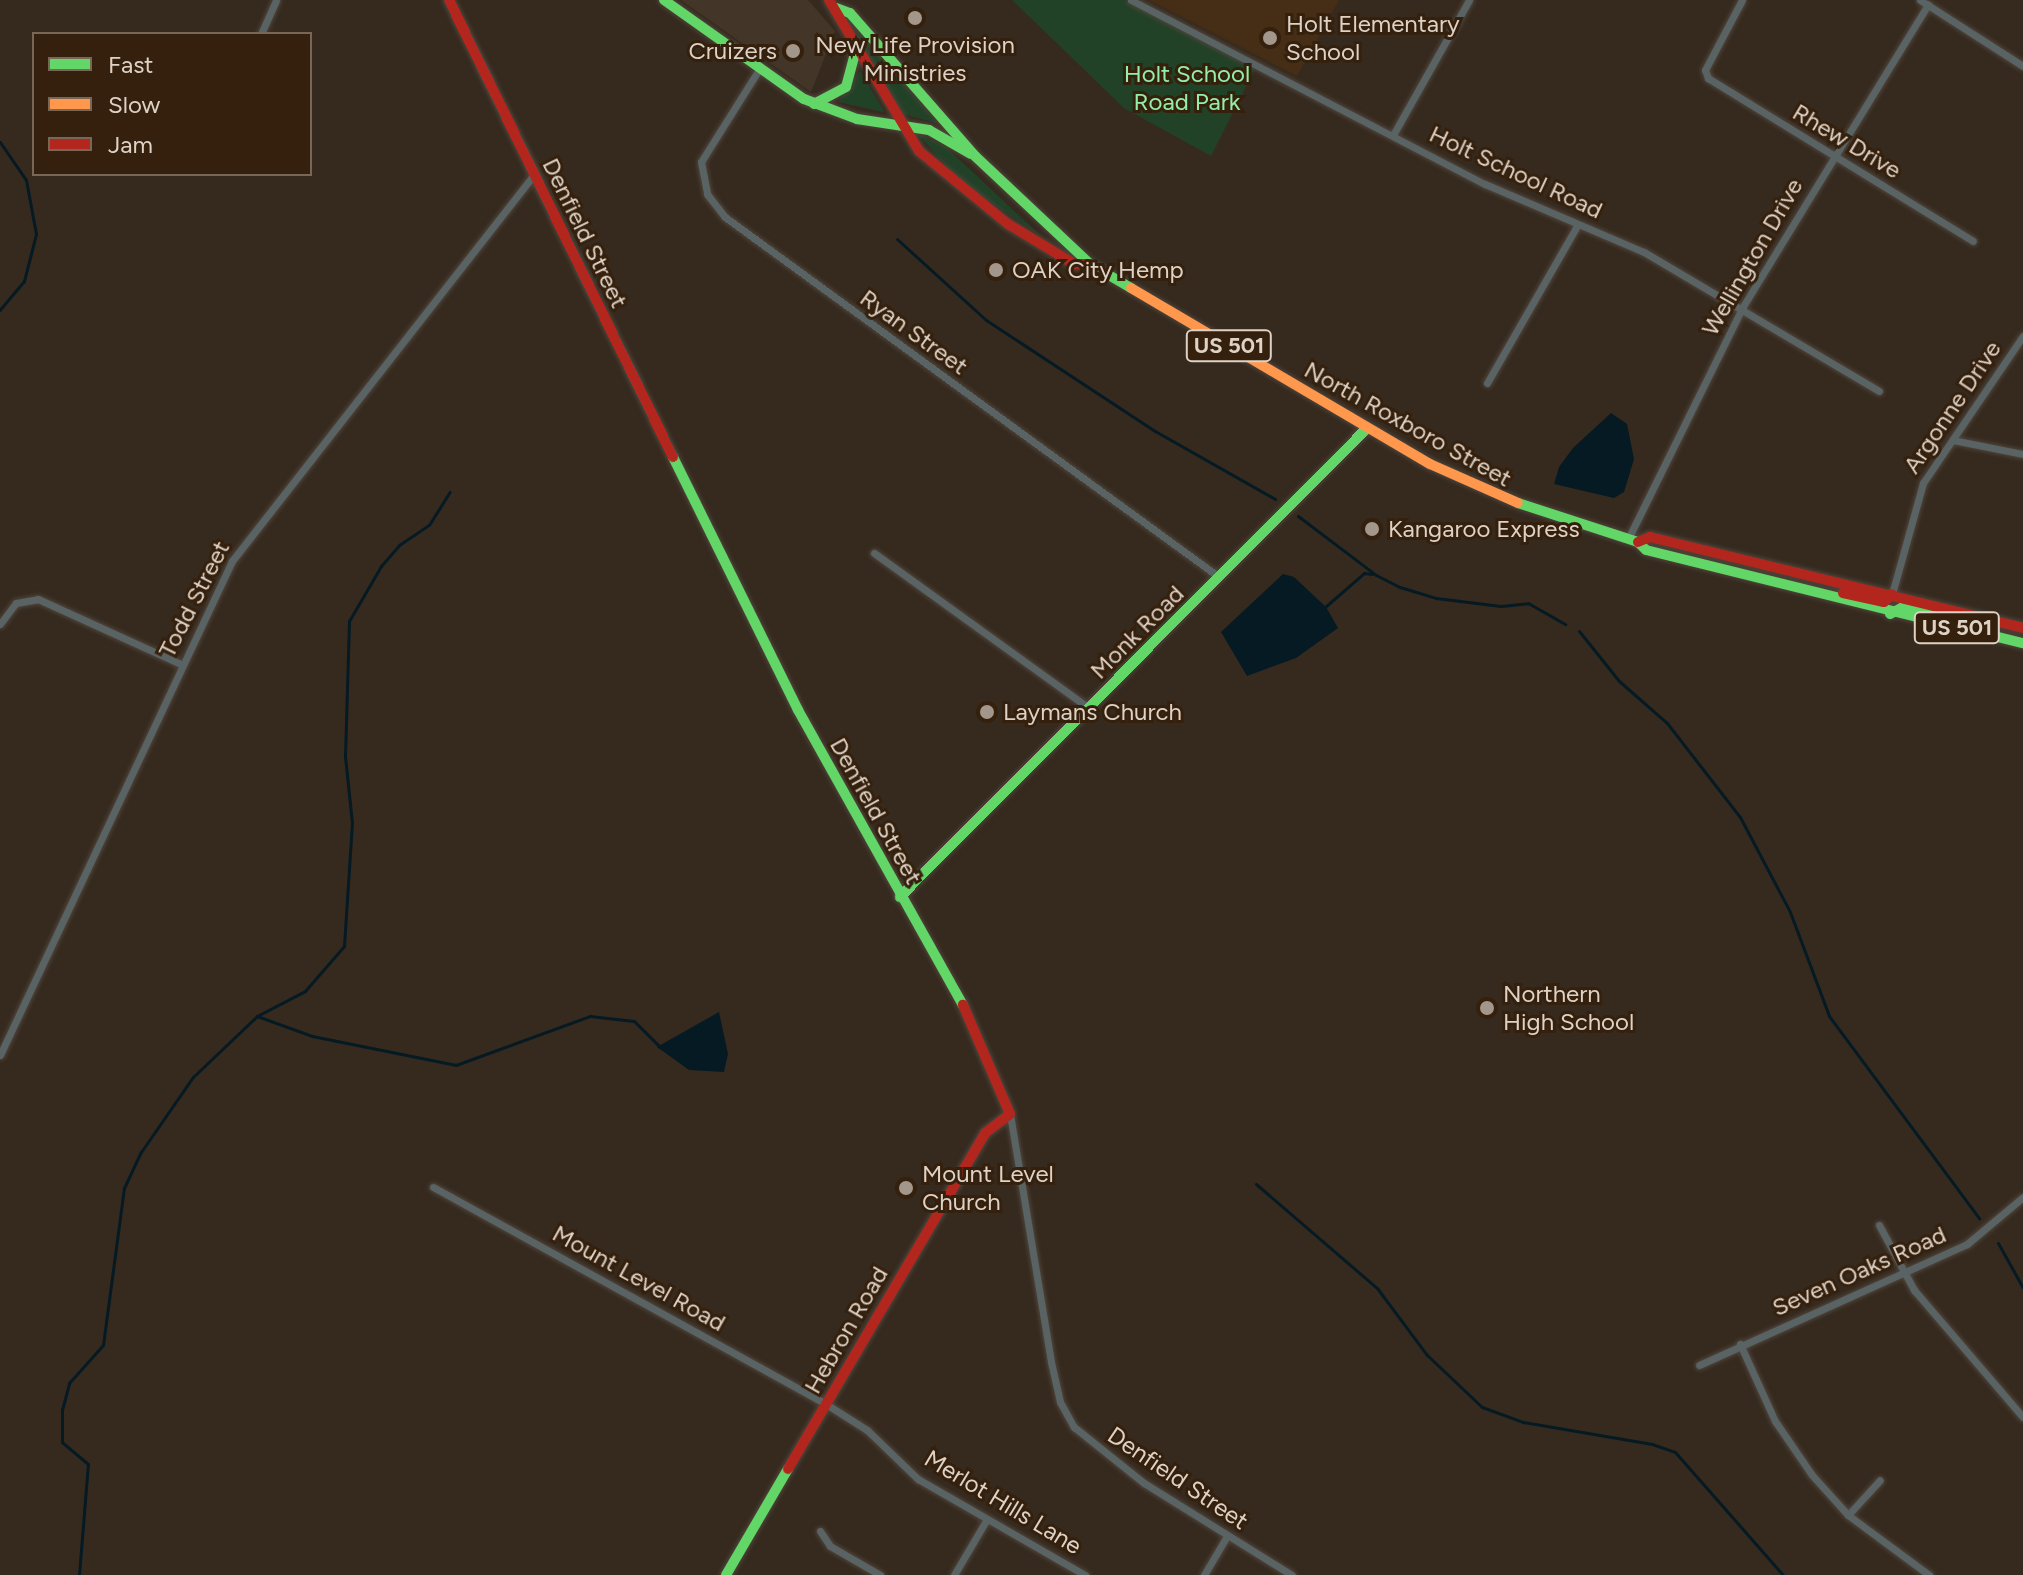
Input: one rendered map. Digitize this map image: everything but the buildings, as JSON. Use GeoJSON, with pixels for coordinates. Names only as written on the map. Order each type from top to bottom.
{"type":"FeatureCollection","features":[{"type":"Feature","properties":{"kind":"main road","name":"Denfield Street"},"geometry":{"type":"LineString","coordinates":[[449,0],[775,665],[989,1054],[1010,1114]]}},
{"type":"Feature","properties":{"kind":"main road","name":"North Roxboro Street"},"geometry":{"type":"LineString","coordinates":[[664,0],[758,71],[814,104],[857,119],[929,130],[975,156],[1082,251],[1090,264],[1367,428],[1489,494],[1633,540],[1646,550],[1890,614],[2023,643]]}},
{"type":"Feature","properties":{"kind":"main road","name":"US 501"},"geometry":{"type":"LineString","coordinates":[[833,4],[900,125]]}},
{"type":"Feature","properties":{"kind":"main road","name":"US 501"},"geometry":{"type":"LineString","coordinates":[[833,4],[850,13],[975,156]]}},
{"type":"Feature","properties":{"kind":"main road"},"geometry":{"type":"LineString","coordinates":[[814,104],[846,87],[856,50]]}},
{"type":"Feature","properties":{"kind":"main road","name":"North Roxboro Street"},"geometry":{"type":"LineString","coordinates":[[900,125],[919,151],[972,199],[1074,264],[1090,264]]}},
{"type":"Feature","properties":{"kind":"main road","name":"Monk Road"},"geometry":{"type":"LineString","coordinates":[[900,897],[1367,428]]}},
{"type":"Feature","properties":{"kind":"main road","name":"North Roxboro Street"},"geometry":{"type":"LineString","coordinates":[[1633,540],[1650,537],[2023,628]]}},
{"type":"Feature","properties":{"kind":"main road"},"geometry":{"type":"LineString","coordinates":[[1808,591],[1816,586],[1884,602],[1892,594]]}},
{"type":"Feature","properties":{"kind":"main road"},"geometry":{"type":"LineString","coordinates":[[1890,614],[1903,607],[1954,619],[1972,617]]}},
{"type":"Feature","properties":{"kind":"main road","name":"Hebron Road"},"geometry":{"type":"LineString","coordinates":[[726,1575],[985,1133],[1010,1114]]}},
{"type":"Feature","properties":{"kind":"street"},"geometry":{"type":"LineString","coordinates":[[262,32],[276,0]]}},
{"type":"Feature","properties":{"kind":"street","name":"Holt School Road"},"geometry":{"type":"LineString","coordinates":[[1131,0],[1485,184],[1644,252],[1879,391]]}},
{"type":"Feature","properties":{"kind":"street"},"geometry":{"type":"LineString","coordinates":[[1393,135],[1469,0]]}},
{"type":"Feature","properties":{"kind":"street","name":"Rhew Drive"},"geometry":{"type":"LineString","coordinates":[[1742,0],[1705,70],[1715,84],[1973,241]]}},
{"type":"Feature","properties":{"kind":"street"},"geometry":{"type":"LineString","coordinates":[[1924,2],[2023,66]]}},
{"type":"Feature","properties":{"kind":"street","name":"Wellington Drive"},"geometry":{"type":"LineString","coordinates":[[1633,540],[1742,308],[1924,2]]}},
{"type":"Feature","properties":{"kind":"street","name":"Ryan Street"},"geometry":{"type":"LineString","coordinates":[[758,71],[701,162],[707,194],[725,217],[1219,577]]}},
{"type":"Feature","properties":{"kind":"street","name":"Todd Street"},"geometry":{"type":"LineString","coordinates":[[0,1055],[232,561],[534,174]]}},
{"type":"Feature","properties":{"kind":"street"},"geometry":{"type":"LineString","coordinates":[[1487,383],[1578,224]]}},
{"type":"Feature","properties":{"kind":"street","name":"Argonne Drive"},"geometry":{"type":"LineString","coordinates":[[1892,594],[1916,499],[2023,336]]}},
{"type":"Feature","properties":{"kind":"street"},"geometry":{"type":"LineString","coordinates":[[1953,440],[2023,454]]}},
{"type":"Feature","properties":{"kind":"street"},"geometry":{"type":"LineString","coordinates":[[874,553],[1089,708]]}},
{"type":"Feature","properties":{"kind":"street"},"geometry":{"type":"LineString","coordinates":[[0,624],[23,599],[48,602],[183,665]]}},
{"type":"Feature","properties":{"kind":"street","name":"Denfield Street"},"geometry":{"type":"LineString","coordinates":[[1010,1114],[1051,1362],[1067,1415],[1108,1459],[1292,1575]]}},
{"type":"Feature","properties":{"kind":"street","name":"Mount Level Road"},"geometry":{"type":"LineString","coordinates":[[433,1187],[826,1404]]}},
{"type":"Feature","properties":{"kind":"street","name":"Seven Oaks Road"},"geometry":{"type":"LineString","coordinates":[[1699,1365],[1967,1244],[2023,1197]]}},
{"type":"Feature","properties":{"kind":"street"},"geometry":{"type":"LineString","coordinates":[[1879,1225],[1902,1274],[1988,1382],[2023,1417]]}},
{"type":"Feature","properties":{"kind":"street"},"geometry":{"type":"LineString","coordinates":[[1740,1344],[1784,1439],[1848,1515],[1929,1575]]}},
{"type":"Feature","properties":{"kind":"street","name":"Merlot Hills Lane"},"geometry":{"type":"LineString","coordinates":[[826,1404],[867,1430],[918,1479],[1085,1575]]}},
{"type":"Feature","properties":{"kind":"street"},"geometry":{"type":"LineString","coordinates":[[1848,1515],[1880,1480]]}},
{"type":"Feature","properties":{"kind":"street"},"geometry":{"type":"LineString","coordinates":[[954,1575],[987,1519]]}},
{"type":"Feature","properties":{"kind":"street"},"geometry":{"type":"LineString","coordinates":[[820,1531],[830,1546],[880,1575]]}},
{"type":"Feature","properties":{"kind":"street"},"geometry":{"type":"LineString","coordinates":[[1204,1575],[1227,1536]]}},
{"type":"Feature","properties":{"kind":"shaded area"},"geometry":{"type":"Polygon","coordinates":[[[681,0],[808,0],[835,31],[811,92],[681,0]]]}},
{"type":"Feature","properties":{"kind":"shaded area","name":"Holt Elementary School"},"geometry":{"type":"Polygon","coordinates":[[[1149,0],[1339,0],[1297,76],[1149,0]]]}},
{"type":"Feature","properties":{"kind":"green space","name":"Holt School Road Park"},"geometry":{"type":"Polygon","coordinates":[[[1012,0],[1125,0],[1256,67],[1211,156],[1124,108],[1012,0]]]}},
{"type":"Feature","properties":{"kind":"green space"},"geometry":{"type":"Polygon","coordinates":[[[856,28],[936,123],[903,114],[852,31],[856,28]]]}},
{"type":"Feature","properties":{"kind":"green space"},"geometry":{"type":"Polygon","coordinates":[[[860,71],[884,111],[883,112],[838,102],[860,71]]]}},
{"type":"Feature","properties":{"kind":"green space"},"geometry":{"type":"Polygon","coordinates":[[[917,133],[946,147],[1041,236],[959,181],[917,133]]]}},
{"type":"Feature","properties":{"kind":"water"},"geometry":{"type":"Polygon","coordinates":[[[1611,413],[1627,424],[1634,459],[1624,492],[1614,498],[1554,484],[1559,467],[1573,448],[1611,413]]]}},
{"type":"Feature","properties":{"kind":"water"},"geometry":{"type":"Polygon","coordinates":[[[1283,574],[1294,577],[1326,607],[1338,628],[1296,658],[1247,676],[1221,632],[1283,574]]]}},
{"type":"Feature","properties":{"kind":"water"},"geometry":{"type":"Polygon","coordinates":[[[719,1012],[728,1054],[724,1072],[689,1070],[657,1047],[719,1012]]]}},
{"type":"Feature","properties":{"kind":"waterway"},"geometry":{"type":"LineString","coordinates":[[0,142],[26,180],[36,234],[24,281],[0,310]]}},
{"type":"Feature","properties":{"kind":"waterway"},"geometry":{"type":"LineString","coordinates":[[897,239],[986,320],[1155,431],[1275,499]]}},
{"type":"Feature","properties":{"kind":"waterway"},"geometry":{"type":"LineString","coordinates":[[79,1575],[88,1464],[62,1442],[62,1410],[69,1383],[103,1345],[124,1188],[141,1152],[193,1077],[257,1016],[305,991],[344,946],[352,823],[345,756],[349,621],[381,566],[399,545],[429,525],[450,492]]}},
{"type":"Feature","properties":{"kind":"waterway"},"geometry":{"type":"LineString","coordinates":[[1298,516],[1376,575],[1400,587],[1436,598],[1501,606],[1528,603],[1565,624]]}},
{"type":"Feature","properties":{"kind":"waterway"},"geometry":{"type":"LineString","coordinates":[[1325,607],[1364,573],[1372,574]]}},
{"type":"Feature","properties":{"kind":"waterway"},"geometry":{"type":"LineString","coordinates":[[1579,631],[1619,681],[1667,723],[1740,817],[1790,912],[1829,1016],[1979,1218]]}},
{"type":"Feature","properties":{"kind":"waterway"},"geometry":{"type":"LineString","coordinates":[[257,1016],[312,1036],[456,1065],[590,1016],[634,1021],[660,1047]]}},
{"type":"Feature","properties":{"kind":"waterway"},"geometry":{"type":"LineString","coordinates":[[1256,1184],[1377,1288],[1427,1355],[1482,1407],[1523,1422],[1652,1444],[1675,1452],[1783,1575]]}},
{"type":"Feature","properties":{"kind":"waterway"},"geometry":{"type":"LineString","coordinates":[[1998,1243],[2023,1288]]}},
{"type":"Feature","properties":{"kind":"traffic: fast"},"geometry":{"type":"LineString","coordinates":[[664,0],[804,99],[857,119],[929,130],[971,154]]}},
{"type":"Feature","properties":{"kind":"traffic: fast"},"geometry":{"type":"LineString","coordinates":[[836,8],[850,13],[975,156],[1090,264],[1131,288]]}},
{"type":"Feature","properties":{"kind":"traffic: fast"},"geometry":{"type":"LineString","coordinates":[[814,104],[846,87],[856,50]]}},
{"type":"Feature","properties":{"kind":"traffic: fast"},"geometry":{"type":"LineString","coordinates":[[900,897],[1367,428]]}},
{"type":"Feature","properties":{"kind":"traffic: fast"},"geometry":{"type":"LineString","coordinates":[[673,457],[798,710],[963,1005]]}},
{"type":"Feature","properties":{"kind":"traffic: fast"},"geometry":{"type":"LineString","coordinates":[[1518,503],[1638,542],[1646,550],[2023,643]]}},
{"type":"Feature","properties":{"kind":"traffic: fast"},"geometry":{"type":"LineString","coordinates":[[1890,614],[1903,607],[1941,616]]}},
{"type":"Feature","properties":{"kind":"traffic: fast"},"geometry":{"type":"LineString","coordinates":[[726,1575],[788,1469]]}},
{"type":"Feature","properties":{"kind":"traffic: slow"},"geometry":{"type":"LineString","coordinates":[[1131,288],[1430,464],[1518,503]]}},
{"type":"Feature","properties":{"kind":"traffic: jam"},"geometry":{"type":"LineString","coordinates":[[449,0],[673,457]]}},
{"type":"Feature","properties":{"kind":"traffic: jam"},"geometry":{"type":"LineString","coordinates":[[829,0],[919,151],[1008,224],[1074,264],[1090,264]]}},
{"type":"Feature","properties":{"kind":"traffic: jam"},"geometry":{"type":"LineString","coordinates":[[1638,542],[1650,537],[2023,628]]}},
{"type":"Feature","properties":{"kind":"traffic: jam"},"geometry":{"type":"LineString","coordinates":[[1843,593],[1884,602],[1892,594]]}},
{"type":"Feature","properties":{"kind":"traffic: jam"},"geometry":{"type":"LineString","coordinates":[[788,1469],[985,1133],[1010,1114],[963,1005]]}},
{"type":"Feature","properties":{"kind":"place","name":"New Life Provision Ministries"},"geometry":{"type":"Point","coordinates":[915,18]}},
{"type":"Feature","properties":{"kind":"place","name":"Holt Elementary School"},"geometry":{"type":"Point","coordinates":[1270,38]}},
{"type":"Feature","properties":{"kind":"place","name":"Cruizers"},"geometry":{"type":"Point","coordinates":[793,51]}},
{"type":"Feature","properties":{"kind":"place","name":"OAK City Hemp"},"geometry":{"type":"Point","coordinates":[996,270]}},
{"type":"Feature","properties":{"kind":"place","name":"Kangaroo Express"},"geometry":{"type":"Point","coordinates":[1372,529]}},
{"type":"Feature","properties":{"kind":"place","name":"Laymans Church"},"geometry":{"type":"Point","coordinates":[987,712]}},
{"type":"Feature","properties":{"kind":"place","name":"Northern High School"},"geometry":{"type":"Point","coordinates":[1487,1008]}},
{"type":"Feature","properties":{"kind":"place","name":"Mount Level Church"},"geometry":{"type":"Point","coordinates":[906,1188]}}]}
